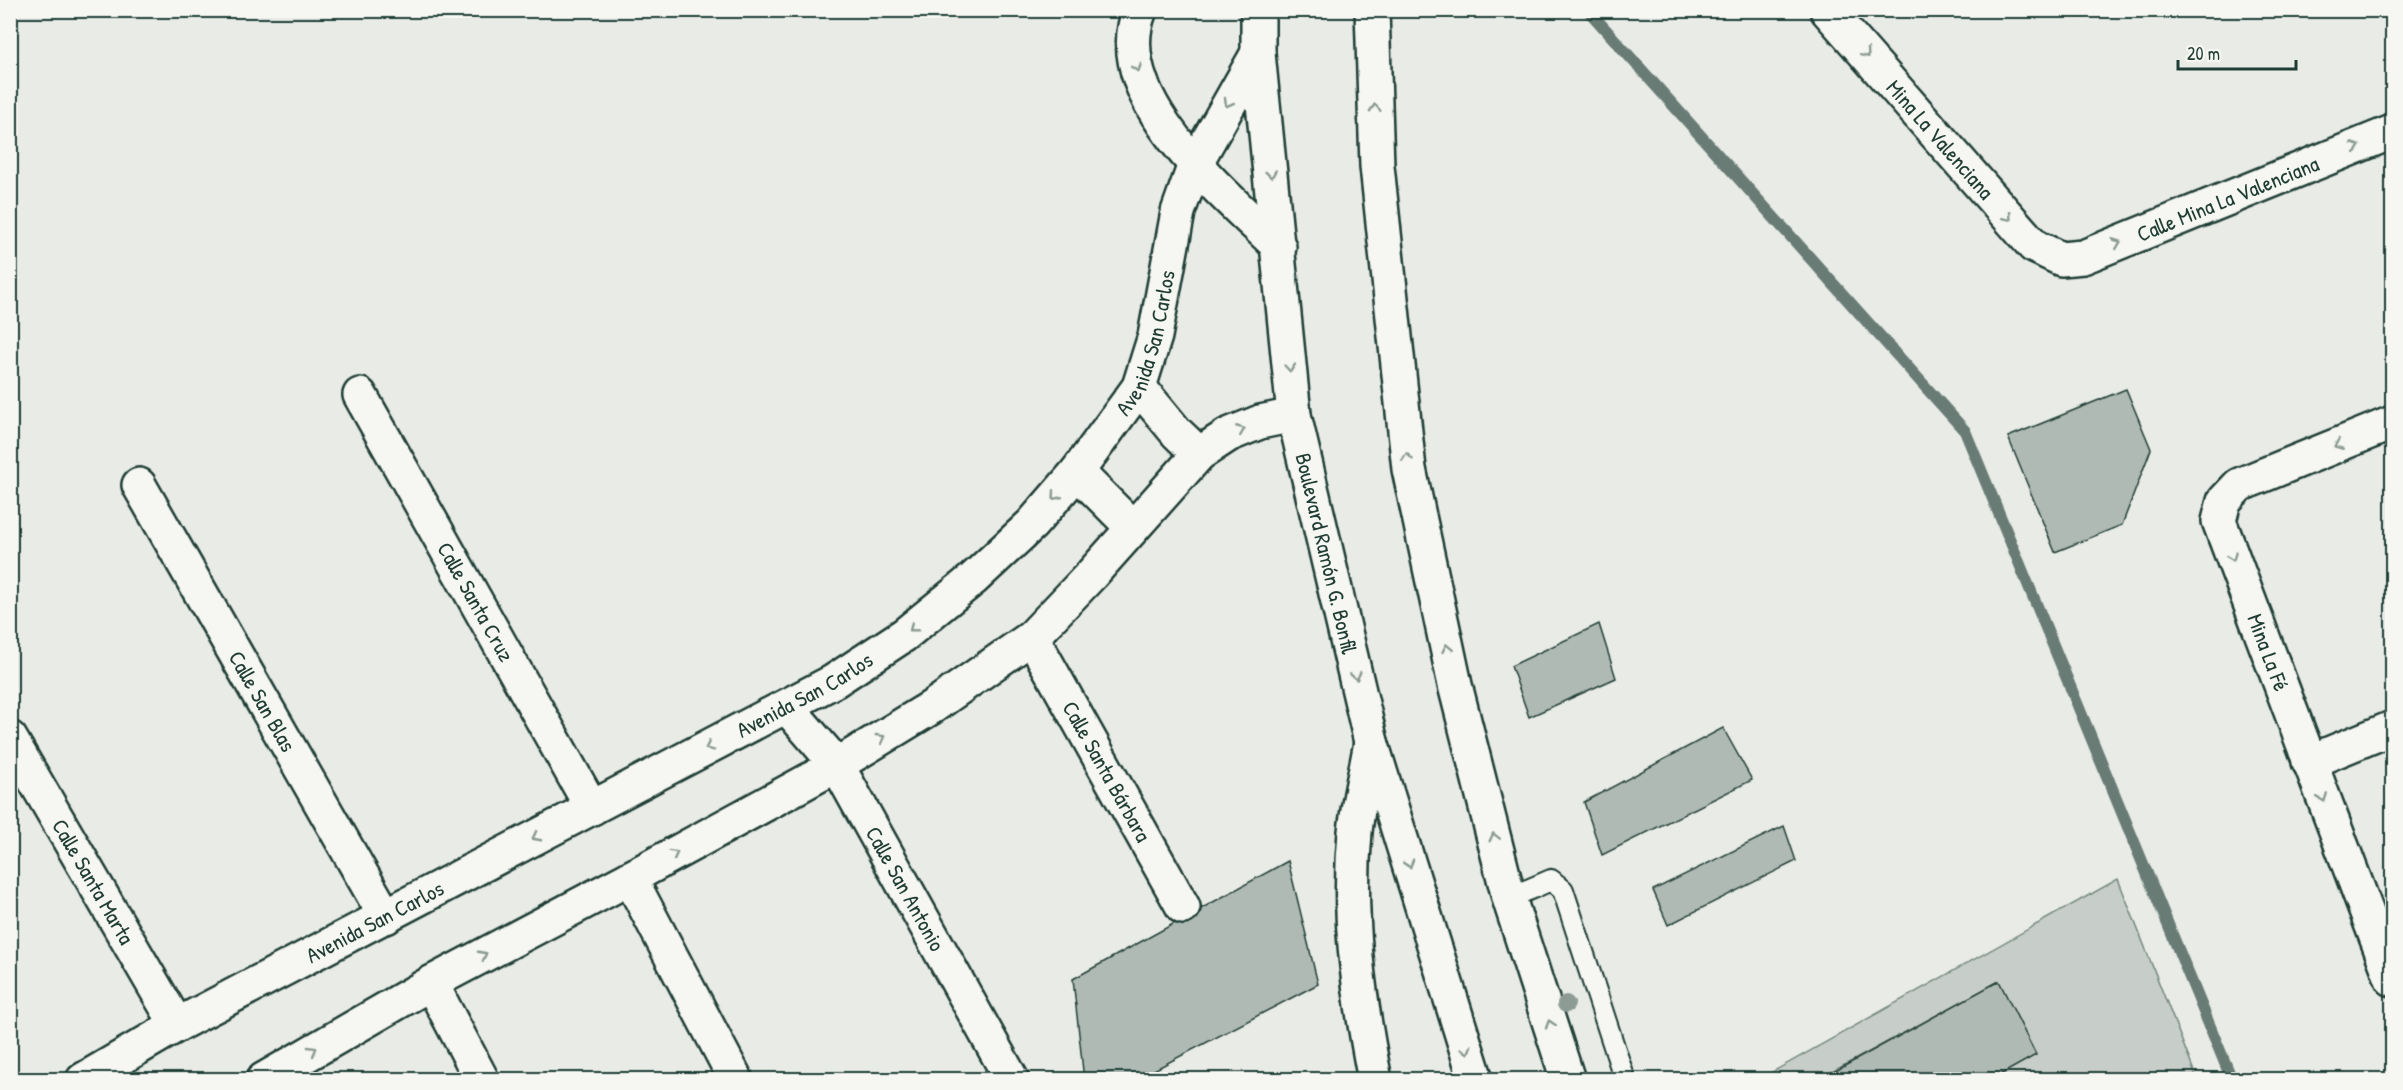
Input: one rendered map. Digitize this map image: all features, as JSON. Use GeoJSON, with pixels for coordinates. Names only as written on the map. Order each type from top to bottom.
{"type":"FeatureCollection","features":[{"type":"Feature","properties":{"kind":"street"},"geometry":{"type":"LineString","coordinates":[[1140,10],[1137,19],[1134,58],[1147,98],[1167,130],[1196,164],[1278,247]]}},
{"type":"Feature","properties":{"kind":"street","name":"Boulevard Ramón G. Bonfil"},"geometry":{"type":"LineString","coordinates":[[1258,10],[1258,53],[1294,415],[1371,742],[1476,1080]]}},
{"type":"Feature","properties":{"kind":"street"},"geometry":{"type":"LineString","coordinates":[[1372,10],[1377,166],[1409,469],[1455,685],[1509,898],[1568,1080]]}},
{"type":"Feature","properties":{"kind":"street","name":"Mina La Valenciana"},"geometry":{"type":"LineString","coordinates":[[1827,10],[2034,246],[2061,259]]}},
{"type":"Feature","properties":{"kind":"street","name":"Avenida San Carlos"},"geometry":{"type":"LineString","coordinates":[[83,1080],[177,1025],[834,681],[904,635],[965,586],[1032,524],[1077,472],[1139,387],[1155,336],[1178,212],[1196,164],[1258,53]]}},
{"type":"Feature","properties":{"kind":"street","name":"Calle Mina La Valenciana"},"geometry":{"type":"LineString","coordinates":[[2061,259],[2083,257],[2392,132]]}},
{"type":"Feature","properties":{"kind":"street"},"geometry":{"type":"LineString","coordinates":[[1139,387],[1177,433],[1199,454]]}},
{"type":"Feature","properties":{"kind":"street","name":"Calle Santa Cruz"},"geometry":{"type":"LineString","coordinates":[[360,396],[592,808]]}},
{"type":"Feature","properties":{"kind":"street"},"geometry":{"type":"LineString","coordinates":[[262,1080],[431,983],[837,765],[932,707],[1032,637],[1092,574],[1199,454],[1228,435],[1260,422],[1294,415]]}},
{"type":"Feature","properties":{"kind":"street","name":"Mina La Fé"},"geometry":{"type":"LineString","coordinates":[[2392,423],[2239,485],[2224,501],[2219,521],[2392,980]]}},
{"type":"Feature","properties":{"kind":"street"},"geometry":{"type":"LineString","coordinates":[[1077,472],[1132,527]]}},
{"type":"Feature","properties":{"kind":"street","name":"Calle San Blas"},"geometry":{"type":"LineString","coordinates":[[139,485],[386,917]]}},
{"type":"Feature","properties":{"kind":"street","name":"Calle Santa Bárbara"},"geometry":{"type":"LineString","coordinates":[[1032,637],[1183,907]]}},
{"type":"Feature","properties":{"kind":"street","name":"Calle San Antonio"},"geometry":{"type":"LineString","coordinates":[[787,706],[837,765],[1012,1080]]}},
{"type":"Feature","properties":{"kind":"street"},"geometry":{"type":"LineString","coordinates":[[2309,762],[2392,728]]}},
{"type":"Feature","properties":{"kind":"street","name":"Calle Santa Marta"},"geometry":{"type":"LineString","coordinates":[[10,738],[177,1025]]}},
{"type":"Feature","properties":{"kind":"street"},"geometry":{"type":"LineString","coordinates":[[1371,742],[1355,832],[1352,914],[1361,1010],[1375,1080]]}},
{"type":"Feature","properties":{"kind":"street"},"geometry":{"type":"LineString","coordinates":[[630,878],[736,1080]]}},
{"type":"Feature","properties":{"kind":"street"},"geometry":{"type":"LineString","coordinates":[[431,983],[482,1080]]}},
{"type":"Feature","properties":{"kind":"lane"},"geometry":{"type":"LineString","coordinates":[[1509,898],[1551,880],[1563,890],[1625,1080]]}},
{"type":"Feature","properties":{"kind":"shaded area"},"geometry":{"type":"Polygon","coordinates":[[[2118,879],[2197,1079],[1991,1079],[2035,1055],[1999,981],[1819,1079],[1758,1080],[2118,879]]]}},
{"type":"Feature","properties":{"kind":"building"},"geometry":{"type":"Polygon","coordinates":[[[2126,389],[2151,449],[2122,525],[2055,552],[2008,437],[2126,389]]]}},
{"type":"Feature","properties":{"kind":"building"},"geometry":{"type":"Polygon","coordinates":[[[1599,624],[1616,678],[1529,717],[1511,666],[1599,624]]]}},
{"type":"Feature","properties":{"kind":"building"},"geometry":{"type":"Polygon","coordinates":[[[1723,728],[1752,780],[1602,855],[1584,802],[1723,728]]]}},
{"type":"Feature","properties":{"kind":"building"},"geometry":{"type":"Polygon","coordinates":[[[1784,826],[1796,861],[1668,925],[1653,890],[1784,826]]]}},
{"type":"Feature","properties":{"kind":"building"},"geometry":{"type":"Polygon","coordinates":[[[1288,861],[1318,984],[1135,1080],[1084,1080],[1073,979],[1288,861]]]}},
{"type":"Feature","properties":{"kind":"building"},"geometry":{"type":"Polygon","coordinates":[[[1999,981],[2036,1055],[1991,1080],[1819,1080],[1999,981]]]}},
{"type":"Feature","properties":{"kind":"waterway"},"geometry":{"type":"LineString","coordinates":[[1588,10],[1965,431],[2232,1080]]}}]}
